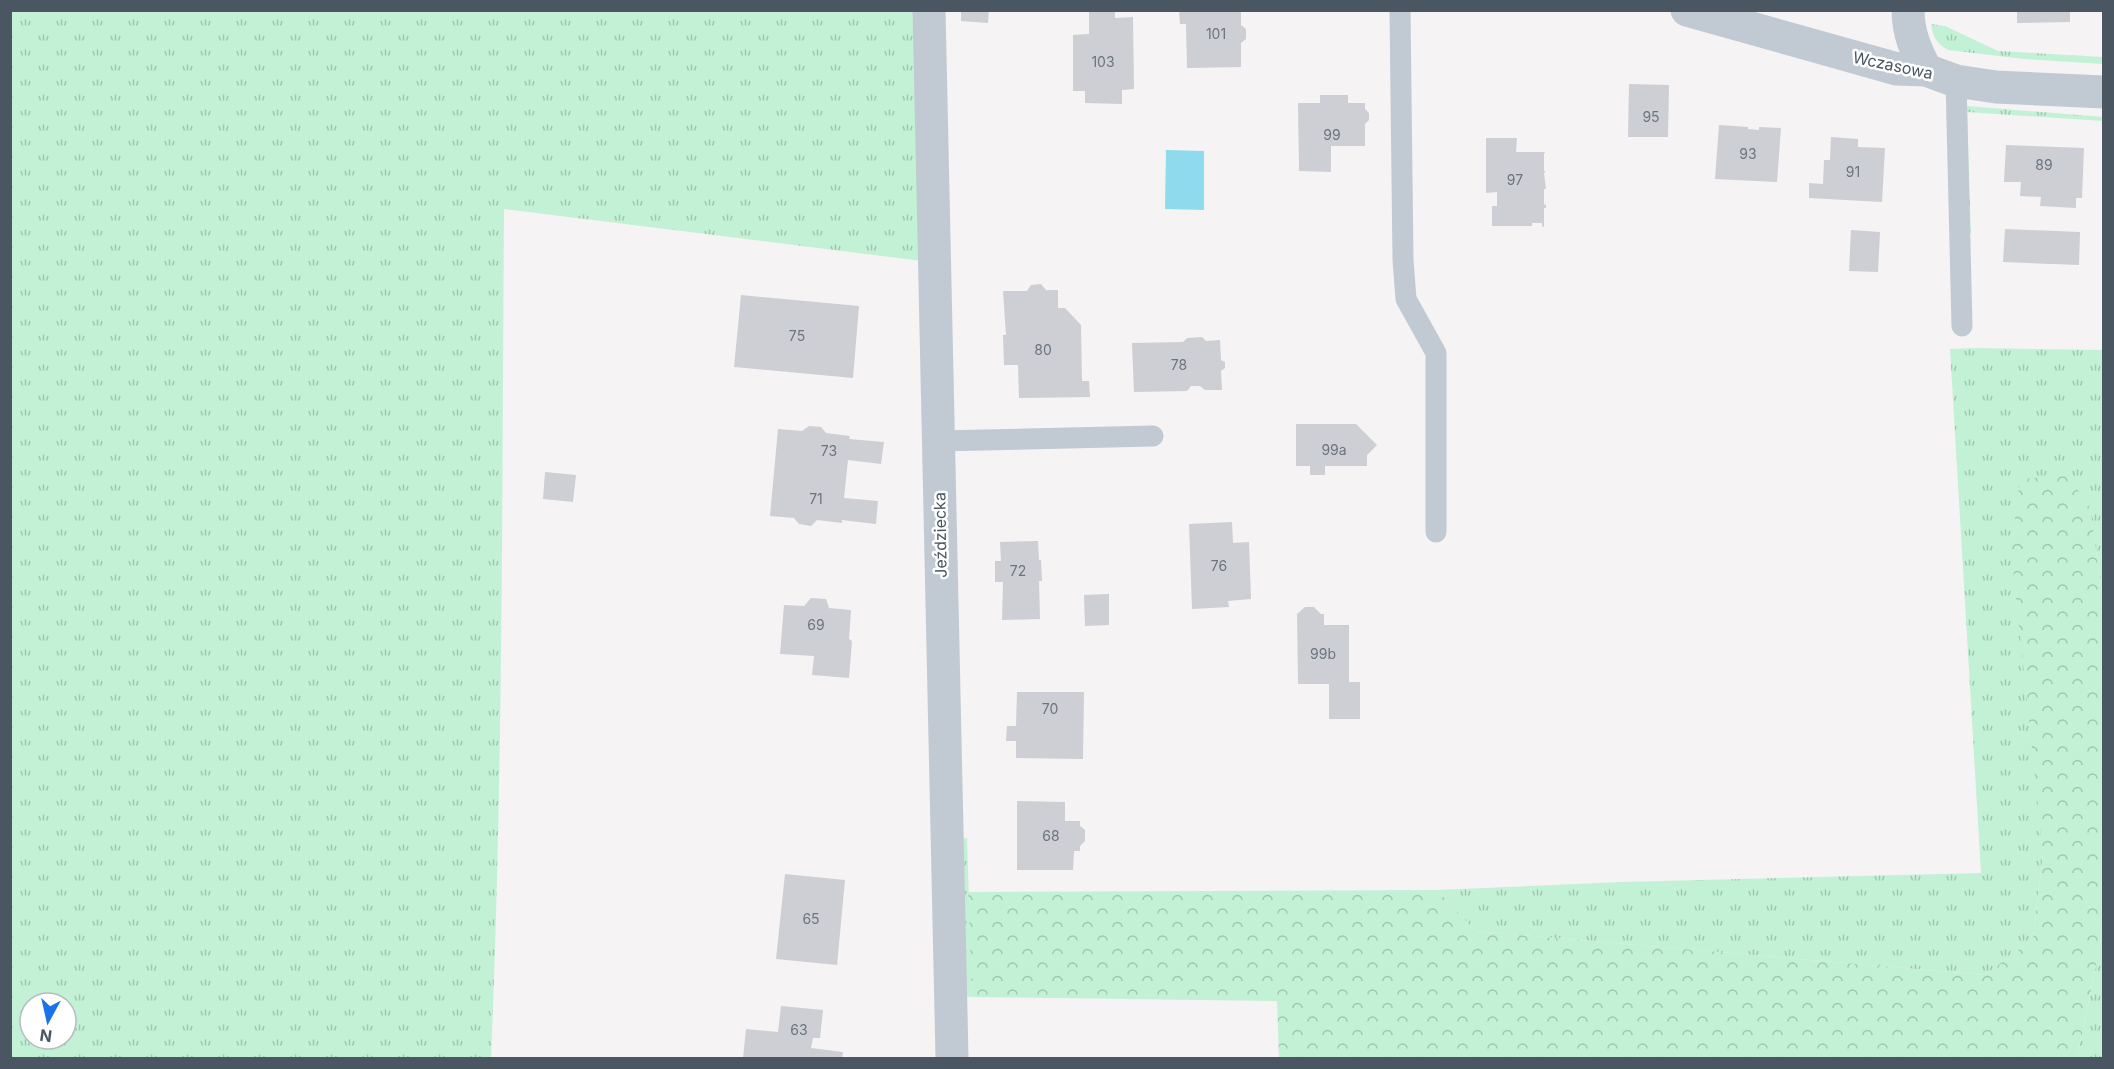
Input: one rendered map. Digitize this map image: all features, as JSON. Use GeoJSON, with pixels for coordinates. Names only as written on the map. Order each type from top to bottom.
{"type":"FeatureCollection","features":[{"type":"Feature","properties":{"kind":"street","name":"Jeździecka"},"geometry":{"type":"LineString","coordinates":[[929,10],[952,1059]]}},
{"type":"Feature","properties":{"kind":"street","name":"Wczasowa"},"geometry":{"type":"LineString","coordinates":[[1687,10],[1897,69],[1996,87],[2103,92]]}},
{"type":"Feature","properties":{"kind":"street"},"geometry":{"type":"LineString","coordinates":[[1908,10],[1908,22],[1915,50],[1941,76]]}},
{"type":"Feature","properties":{"kind":"lane"},"geometry":{"type":"LineString","coordinates":[[1400,10],[1403,260],[1406,299],[1436,353],[1436,532]]}},
{"type":"Feature","properties":{"kind":"lane"},"geometry":{"type":"LineString","coordinates":[[1941,76],[1962,326]]}},
{"type":"Feature","properties":{"kind":"lane"},"geometry":{"type":"LineString","coordinates":[[938,441],[1153,436]]}},
{"type":"Feature","properties":{"kind":"green space"},"geometry":{"type":"Polygon","coordinates":[[[10,11],[918,11],[922,261],[504,209],[500,740],[491,1058],[11,1058],[10,11]]]}},
{"type":"Feature","properties":{"kind":"green space"},"geometry":{"type":"Polygon","coordinates":[[[1931,24],[1945,26],[1998,51],[2103,57],[2103,64],[2024,59],[1948,50],[1936,40],[1931,24]]]}},
{"type":"Feature","properties":{"kind":"green space"},"geometry":{"type":"Polygon","coordinates":[[[1967,106],[2103,117],[2103,121],[1967,112],[1971,234],[1966,226],[1965,109],[1967,106]]]}},
{"type":"Feature","properties":{"kind":"green space"},"geometry":{"type":"Polygon","coordinates":[[[1950,349],[2103,350],[2103,601],[2090,508],[2033,939],[1985,975],[1475,931],[1437,890],[1621,882],[1981,873],[1950,349]]]}},
{"type":"Feature","properties":{"kind":"green space"},"geometry":{"type":"Polygon","coordinates":[[[2068,476],[2090,508],[2103,601],[2103,914],[2100,946],[2077,1058],[1279,1058],[1277,1001],[972,997],[968,892],[1437,890],[1475,931],[1985,975],[2033,939],[2043,853],[2011,550],[2020,479],[2068,476]]]}},
{"type":"Feature","properties":{"kind":"green space"},"geometry":{"type":"Polygon","coordinates":[[[967,838],[972,997],[962,996],[957,839],[967,838]]]}},
{"type":"Feature","properties":{"kind":"green space"},"geometry":{"type":"Polygon","coordinates":[[[2103,914],[2103,1058],[2077,1058],[2100,946],[2103,914]]]}},
{"type":"Feature","properties":{"kind":"water"},"geometry":{"type":"Polygon","coordinates":[[[1166,150],[1204,151],[1204,210],[1165,209],[1166,150]]]}},
{"type":"Feature","properties":{"kind":"building"},"geometry":{"type":"Polygon","coordinates":[[[961,10],[989,10],[988,23],[961,21],[961,10]]]}},
{"type":"Feature","properties":{"kind":"building"},"geometry":{"type":"Polygon","coordinates":[[[1089,10],[1115,10],[1115,18],[1133,17],[1134,89],[1122,90],[1122,104],[1085,103],[1085,91],[1073,91],[1073,35],[1089,34],[1089,10]]]}},
{"type":"Feature","properties":{"kind":"building"},"geometry":{"type":"Polygon","coordinates":[[[1179,10],[1241,10],[1241,25],[1246,29],[1246,39],[1241,43],[1241,67],[1187,68],[1186,24],[1180,24],[1179,10]]]}},
{"type":"Feature","properties":{"kind":"building"},"geometry":{"type":"Polygon","coordinates":[[[2017,10],[2070,10],[2070,22],[2017,23],[2017,10]]]}},
{"type":"Feature","properties":{"kind":"building"},"geometry":{"type":"Polygon","coordinates":[[[1629,84],[1669,85],[1668,137],[1628,137],[1629,84]]]}},
{"type":"Feature","properties":{"kind":"building"},"geometry":{"type":"Polygon","coordinates":[[[1320,95],[1348,95],[1348,103],[1365,103],[1369,120],[1365,124],[1365,146],[1331,146],[1331,172],[1299,171],[1298,103],[1320,103],[1320,95]]]}},
{"type":"Feature","properties":{"kind":"building"},"geometry":{"type":"Polygon","coordinates":[[[1719,125],[1759,130],[1759,127],[1781,128],[1777,182],[1715,179],[1719,125]]]}},
{"type":"Feature","properties":{"kind":"building"},"geometry":{"type":"Polygon","coordinates":[[[1831,137],[1858,139],[1858,147],[1885,148],[1882,202],[1809,198],[1809,183],[1823,184],[1824,160],[1830,160],[1831,137]]]}},
{"type":"Feature","properties":{"kind":"building"},"geometry":{"type":"Polygon","coordinates":[[[1486,138],[1517,138],[1516,152],[1545,152],[1544,227],[1542,223],[1532,223],[1532,226],[1492,226],[1492,206],[1497,206],[1497,192],[1486,193],[1486,138]]]}},
{"type":"Feature","properties":{"kind":"building"},"geometry":{"type":"Polygon","coordinates":[[[2006,145],[2084,148],[2082,198],[2076,198],[2076,208],[2040,206],[2041,197],[2020,196],[2021,182],[2004,182],[2006,145]]]}},
{"type":"Feature","properties":{"kind":"building"},"geometry":{"type":"Polygon","coordinates":[[[2005,229],[2080,232],[2079,265],[2003,262],[2005,229]]]}},
{"type":"Feature","properties":{"kind":"building"},"geometry":{"type":"Polygon","coordinates":[[[1851,230],[1880,232],[1878,272],[1849,271],[1851,230]]]}},
{"type":"Feature","properties":{"kind":"building"},"geometry":{"type":"Polygon","coordinates":[[[1041,284],[1046,290],[1058,290],[1058,308],[1065,308],[1081,325],[1082,381],[1089,381],[1090,397],[1019,398],[1018,365],[1004,365],[1003,335],[1006,335],[1003,291],[1027,291],[1031,285],[1041,284]]]}},
{"type":"Feature","properties":{"kind":"building"},"geometry":{"type":"Polygon","coordinates":[[[741,295],[859,306],[853,378],[734,367],[741,295]]]}},
{"type":"Feature","properties":{"kind":"building"},"geometry":{"type":"Polygon","coordinates":[[[1202,337],[1206,341],[1220,340],[1221,360],[1225,362],[1225,368],[1221,371],[1222,390],[1205,390],[1200,386],[1191,386],[1187,391],[1134,392],[1132,343],[1183,342],[1187,338],[1202,337]]]}},
{"type":"Feature","properties":{"kind":"building"},"geometry":{"type":"Polygon","coordinates":[[[1296,424],[1356,424],[1377,445],[1367,455],[1367,466],[1325,466],[1325,475],[1310,475],[1310,466],[1296,466],[1296,424]]]}},
{"type":"Feature","properties":{"kind":"building"},"geometry":{"type":"Polygon","coordinates":[[[809,426],[821,427],[826,433],[850,436],[849,439],[884,442],[881,464],[848,460],[844,498],[878,501],[876,524],[817,520],[811,526],[799,524],[794,518],[770,516],[778,429],[802,431],[809,426]]]}},
{"type":"Feature","properties":{"kind":"building"},"geometry":{"type":"Polygon","coordinates":[[[545,472],[576,475],[573,502],[543,499],[545,472]]]}},
{"type":"Feature","properties":{"kind":"building"},"geometry":{"type":"Polygon","coordinates":[[[1232,522],[1233,543],[1249,542],[1251,599],[1228,601],[1229,607],[1192,609],[1189,524],[1232,522]]]}},
{"type":"Feature","properties":{"kind":"building"},"geometry":{"type":"Polygon","coordinates":[[[1038,541],[1042,581],[1039,581],[1040,619],[1002,620],[1003,582],[995,582],[995,561],[1001,561],[1000,542],[1038,541]]]}},
{"type":"Feature","properties":{"kind":"building"},"geometry":{"type":"Polygon","coordinates":[[[1109,594],[1109,625],[1085,626],[1084,595],[1109,594]]]}},
{"type":"Feature","properties":{"kind":"building"},"geometry":{"type":"Polygon","coordinates":[[[811,598],[826,599],[829,608],[851,610],[849,639],[852,641],[849,678],[812,675],[814,656],[780,654],[784,605],[804,606],[811,598]]]}},
{"type":"Feature","properties":{"kind":"building"},"geometry":{"type":"Polygon","coordinates":[[[1305,607],[1314,607],[1324,614],[1324,625],[1349,625],[1349,682],[1360,682],[1360,719],[1329,719],[1329,684],[1298,684],[1297,614],[1305,607]]]}},
{"type":"Feature","properties":{"kind":"building"},"geometry":{"type":"Polygon","coordinates":[[[1017,692],[1084,692],[1083,759],[1016,758],[1016,741],[1006,741],[1007,726],[1016,726],[1017,692]]]}},
{"type":"Feature","properties":{"kind":"building"},"geometry":{"type":"Polygon","coordinates":[[[1017,801],[1065,802],[1065,821],[1080,821],[1080,826],[1085,830],[1085,841],[1080,846],[1080,851],[1074,851],[1073,870],[1017,870],[1017,801]]]}},
{"type":"Feature","properties":{"kind":"building"},"geometry":{"type":"Polygon","coordinates":[[[785,874],[845,880],[837,965],[776,959],[785,874]]]}},
{"type":"Feature","properties":{"kind":"building"},"geometry":{"type":"Polygon","coordinates":[[[781,1006],[823,1010],[820,1038],[813,1038],[811,1048],[843,1052],[842,1058],[743,1058],[746,1029],[778,1032],[781,1006]]]}}]}
